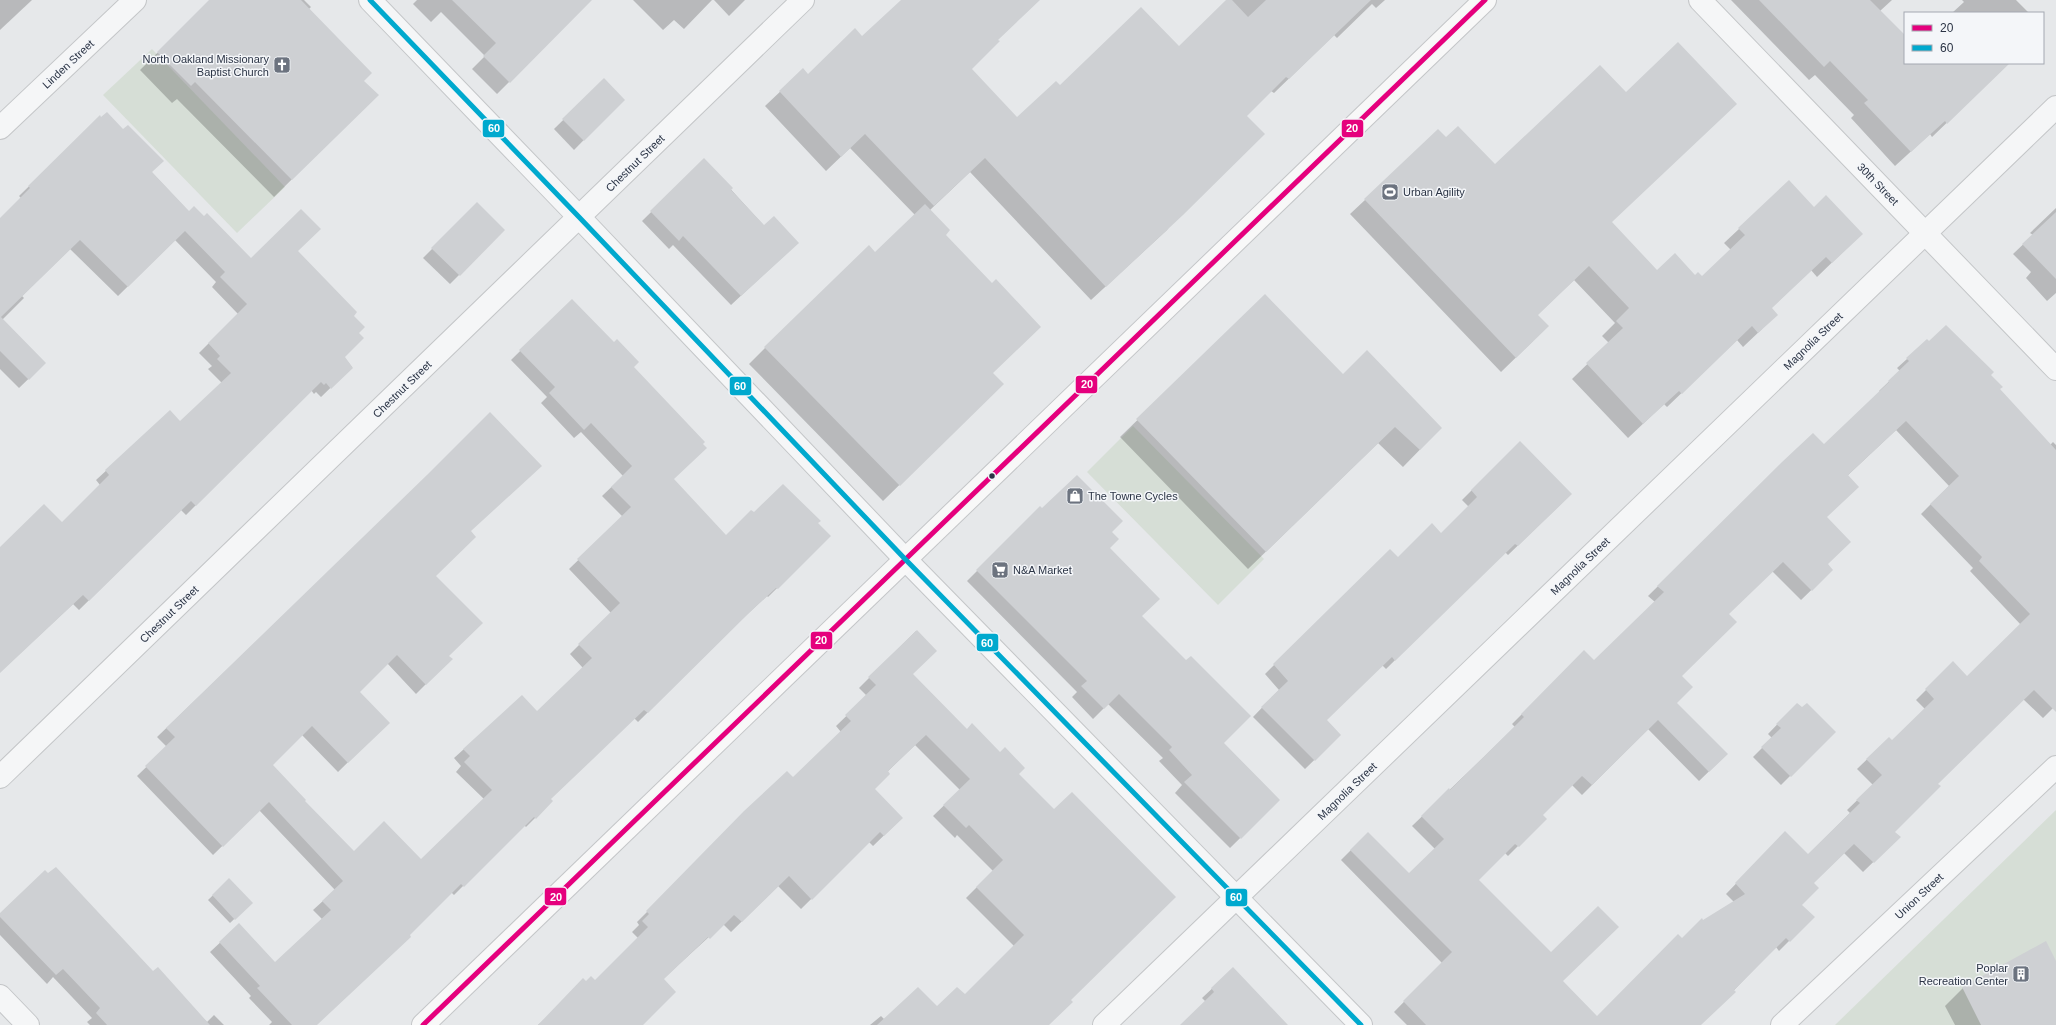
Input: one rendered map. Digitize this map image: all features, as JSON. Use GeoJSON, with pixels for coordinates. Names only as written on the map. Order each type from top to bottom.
{"type":"FeatureCollection","features":[{"type":"Feature","properties":{"kind":"main road"},"geometry":{"type":"LineString","coordinates":[[422,1025],[1486,0]]}},
{"type":"Feature","properties":{"kind":"street","name":"Linden Street"},"geometry":{"type":"LineString","coordinates":[[0,128],[135,0]]}},
{"type":"Feature","properties":{"kind":"street"},"geometry":{"type":"LineString","coordinates":[[370,0],[905,559],[1361,1025]]}},
{"type":"Feature","properties":{"kind":"street","name":"Chestnut Street"},"geometry":{"type":"LineString","coordinates":[[0,776],[803,0]]}},
{"type":"Feature","properties":{"kind":"street","name":"30th Street"},"geometry":{"type":"LineString","coordinates":[[1700,0],[2056,368]]}},
{"type":"Feature","properties":{"kind":"street","name":"Magnolia Street"},"geometry":{"type":"LineString","coordinates":[[1104,1025],[2056,107]]}},
{"type":"Feature","properties":{"kind":"street","name":"Union Street"},"geometry":{"type":"LineString","coordinates":[[1782,1025],[2056,767]]}},
{"type":"Feature","properties":{"kind":"street"},"geometry":{"type":"LineString","coordinates":[[0,996],[28,1025]]}},
{"type":"Feature","properties":{"kind":"shaded area"},"geometry":{"type":"Polygon","coordinates":[[[152,49],[285,187],[237,233],[103,95],[152,49]]]}},
{"type":"Feature","properties":{"kind":"shaded area"},"geometry":{"type":"Polygon","coordinates":[[[1133,426],[1264,559],[1218,605],[1087,472],[1133,426]]]}},
{"type":"Feature","properties":{"kind":"shaded area"},"geometry":{"type":"Polygon","coordinates":[[[2056,810],[2056,1025],[1835,1025],[2056,810]]]}},
{"type":"Feature","properties":{"kind":"building"},"geometry":{"type":"Polygon","coordinates":[[[209,0],[301,0],[372,73],[364,81],[379,95],[292,180],[195,82],[191,86],[157,52],[209,0]]]}},
{"type":"Feature","properties":{"kind":"building"},"geometry":{"type":"Polygon","coordinates":[[[452,0],[592,0],[510,83],[483,56],[496,43],[452,0]]]}},
{"type":"Feature","properties":{"kind":"building"},"geometry":{"type":"Polygon","coordinates":[[[901,0],[1040,0],[998,40],[1000,41],[972,69],[1017,117],[1056,81],[1060,85],[1141,7],[1179,46],[1226,0],[1232,0],[1248,17],[1266,0],[1371,0],[1289,79],[1286,77],[1247,116],[1265,134],[1183,215],[1106,287],[985,158],[934,206],[865,134],[841,157],[779,91],[803,68],[808,74],[855,28],[862,36],[901,0]]]}},
{"type":"Feature","properties":{"kind":"building"},"geometry":{"type":"Polygon","coordinates":[[[1759,0],[1870,0],[1904,34],[1904,64],[2009,64],[1947,124],[1945,121],[1911,152],[1864,103],[1868,100],[1830,61],[1824,67],[1759,0]]]}},
{"type":"Feature","properties":{"kind":"building"},"geometry":{"type":"Polygon","coordinates":[[[1678,42],[1737,104],[1612,222],[1657,270],[1675,253],[1695,275],[1698,272],[1702,276],[1745,235],[1738,228],[1789,180],[1814,207],[1826,195],[1863,234],[1832,263],[1826,257],[1772,308],[1778,315],[1758,333],[1752,326],[1682,394],[1679,391],[1643,424],[1586,363],[1623,328],[1616,321],[1629,308],[1589,266],[1538,315],[1549,326],[1516,358],[1364,199],[1438,129],[1446,137],[1458,126],[1495,164],[1600,65],[1626,92],[1678,42]]]}},
{"type":"Feature","properties":{"kind":"building"},"geometry":{"type":"Polygon","coordinates":[[[604,78],[625,100],[584,141],[562,119],[604,78]]]}},
{"type":"Feature","properties":{"kind":"building"},"geometry":{"type":"Polygon","coordinates":[[[107,112],[123,129],[128,125],[164,161],[152,172],[189,211],[194,206],[204,216],[207,213],[251,258],[301,209],[321,229],[298,251],[357,312],[354,316],[365,327],[359,333],[364,338],[345,357],[353,368],[331,389],[326,383],[324,385],[321,382],[196,506],[191,501],[89,601],[83,595],[0,673],[0,547],[44,504],[62,522],[109,475],[105,470],[170,410],[180,421],[231,373],[217,359],[220,356],[208,343],[247,304],[220,277],[225,272],[185,231],[128,287],[80,240],[1,317],[46,363],[29,380],[0,351],[0,218],[30,188],[28,186],[100,115],[101,117],[107,112]]]}},
{"type":"Feature","properties":{"kind":"building"},"geometry":{"type":"Polygon","coordinates":[[[704,158],[733,188],[731,190],[764,225],[774,216],[799,243],[741,296],[683,236],[679,241],[650,211],[704,158]]]}},
{"type":"Feature","properties":{"kind":"building"},"geometry":{"type":"Polygon","coordinates":[[[477,202],[505,230],[460,276],[431,248],[477,202]]]}},
{"type":"Feature","properties":{"kind":"building"},"geometry":{"type":"Polygon","coordinates":[[[925,204],[950,230],[946,235],[992,283],[996,279],[1041,327],[993,373],[1004,384],[900,486],[764,347],[869,245],[875,252],[925,204]]]}},
{"type":"Feature","properties":{"kind":"building"},"geometry":{"type":"Polygon","coordinates":[[[2056,212],[2056,279],[2022,244],[2056,212]]]}},
{"type":"Feature","properties":{"kind":"building"},"geometry":{"type":"Polygon","coordinates":[[[1265,294],[1343,374],[1367,350],[1442,428],[1420,450],[1395,427],[1266,552],[1136,419],[1265,294]]]}},
{"type":"Feature","properties":{"kind":"building"},"geometry":{"type":"Polygon","coordinates":[[[572,299],[614,342],[617,339],[639,362],[634,367],[705,442],[703,444],[707,448],[674,479],[726,535],[751,510],[754,512],[783,484],[821,521],[818,523],[831,536],[778,589],[776,588],[750,612],[648,713],[644,710],[551,799],[553,801],[536,819],[534,817],[464,887],[461,884],[410,935],[411,937],[317,1025],[292,1025],[257,988],[260,986],[219,942],[239,923],[275,962],[331,910],[322,901],[343,881],[269,802],[223,847],[145,766],[175,737],[166,728],[490,412],[542,466],[471,531],[476,537],[436,576],[483,623],[449,656],[453,659],[426,685],[397,655],[360,692],[390,723],[348,763],[312,726],[273,765],[306,800],[305,801],[354,851],[384,821],[421,859],[492,790],[464,762],[470,756],[463,749],[522,695],[537,711],[592,658],[578,644],[620,603],[577,559],[631,507],[611,487],[632,466],[591,423],[584,430],[549,393],[555,387],[519,350],[572,299]]]}},
{"type":"Feature","properties":{"kind":"building"},"geometry":{"type":"Polygon","coordinates":[[[1946,325],[1994,372],[1991,375],[2003,387],[2000,389],[2056,450],[2056,712],[2034,690],[1938,784],[1941,786],[1895,832],[1901,837],[1874,863],[1854,844],[1814,883],[1819,888],[1802,905],[1815,917],[1790,942],[1786,938],[1734,990],[1736,992],[1701,1025],[1426,1025],[1403,1001],[1452,952],[1350,850],[1368,832],[1409,873],[1444,839],[1421,816],[1449,788],[1450,790],[1524,717],[1521,714],[1584,650],[1594,660],[1664,592],[1657,586],[1813,433],[1824,444],[1889,382],[1888,381],[1909,361],[1906,358],[1927,339],[1929,341],[1946,325]],[[1906,421],[1848,475],[1859,487],[1827,517],[1851,542],[1828,564],[1833,570],[1812,591],[1783,562],[1729,614],[1737,622],[1682,676],[1693,687],[1677,703],[1728,754],[1709,772],[1658,720],[1592,785],[1582,776],[1543,815],[1547,819],[1519,847],[1515,844],[1479,880],[1551,952],[1598,906],[1619,927],[1563,981],[1597,1016],[1678,934],[1682,938],[1702,918],[1703,920],[1745,894],[1735,883],[1785,831],[1808,854],[1860,803],[1856,800],[1882,775],[1866,759],[1889,737],[1892,740],[1934,699],[1925,689],[1953,661],[1967,676],[2030,614],[1979,561],[1982,557],[1930,504],[1959,476],[1906,421]]]}},
{"type":"Feature","properties":{"kind":"building"},"geometry":{"type":"Polygon","coordinates":[[[1520,441],[1572,494],[1518,546],[1515,544],[1395,661],[1392,657],[1327,720],[1341,735],[1315,761],[1261,707],[1288,681],[1273,664],[1390,549],[1398,557],[1432,523],[1441,533],[1477,497],[1471,490],[1520,441]]]}},
{"type":"Feature","properties":{"kind":"building"},"geometry":{"type":"Polygon","coordinates":[[[1077,475],[1123,521],[1112,532],[1119,539],[1110,548],[1160,599],[1142,616],[1186,660],[1191,656],[1251,716],[1224,743],[1280,800],[1241,839],[1184,782],[1192,775],[1169,750],[1172,747],[1119,694],[1104,709],[1081,686],[1087,681],[976,570],[1040,506],[1042,508],[1077,475]]]}},
{"type":"Feature","properties":{"kind":"building"},"geometry":{"type":"Polygon","coordinates":[[[917,630],[937,651],[913,674],[967,729],[972,723],[1000,752],[1005,747],[1025,768],[1019,774],[1054,809],[1072,792],[1176,897],[1071,1000],[1073,1002],[1049,1025],[877,1025],[918,987],[937,1006],[957,987],[965,994],[1024,935],[976,887],[1003,860],[969,825],[966,828],[943,805],[970,779],[926,735],[888,771],[890,774],[875,789],[903,818],[884,836],[880,832],[812,900],[789,876],[742,922],[734,915],[710,939],[708,937],[664,979],[676,992],[643,1025],[538,1025],[583,978],[586,981],[591,976],[595,980],[648,927],[642,921],[649,914],[646,911],[744,811],[787,771],[793,777],[851,721],[845,715],[876,685],[868,677],[917,630]]]}},
{"type":"Feature","properties":{"kind":"building"},"geometry":{"type":"Polygon","coordinates":[[[1797,703],[1802,707],[1807,703],[1836,732],[1791,777],[1761,747],[1781,728],[1776,724],[1797,703]]]}},
{"type":"Feature","properties":{"kind":"building"},"geometry":{"type":"Polygon","coordinates":[[[56,867],[153,971],[158,967],[210,1025],[107,1025],[96,1013],[100,1008],[63,969],[56,975],[0,917],[0,913],[45,870],[48,873],[56,867]]]}},
{"type":"Feature","properties":{"kind":"building"},"geometry":{"type":"Polygon","coordinates":[[[229,878],[253,903],[235,920],[212,895],[229,878]]]}},
{"type":"Feature","properties":{"kind":"building","name":"Poplar Recreation Center"},"geometry":{"type":"Polygon","coordinates":[[[2046,941],[2056,961],[2056,1025],[1981,1025],[1962,987],[2046,941]]]}},
{"type":"Feature","properties":{"kind":"building"},"geometry":{"type":"Polygon","coordinates":[[[1233,967],[1288,1025],[1180,1025],[1214,992],[1211,988],[1233,967]]]}},
{"type":"Feature","properties":{"kind":"transit line","name":"60"},"geometry":{"type":"LineString","coordinates":[[370,0],[905,559],[1361,1025]]}},
{"type":"Feature","properties":{"kind":"transit line","name":"20"},"geometry":{"type":"LineString","coordinates":[[423,1025],[1485,0]]}},
{"type":"Feature","properties":{"kind":"place","name":"North Oakland Missionary Baptist Church"},"geometry":{"type":"Point","coordinates":[282,65]}},
{"type":"Feature","properties":{"kind":"place","name":"Urban Agility"},"geometry":{"type":"Point","coordinates":[1390,192]}},
{"type":"Feature","properties":{"kind":"place","name":"The Towne Cycles"},"geometry":{"type":"Point","coordinates":[1075,496]}},
{"type":"Feature","properties":{"kind":"place","name":"N&A Market"},"geometry":{"type":"Point","coordinates":[1000,570]}},
{"type":"Feature","properties":{"kind":"place","name":"Poplar Recreation Center"},"geometry":{"type":"Point","coordinates":[2021,974]}}]}
